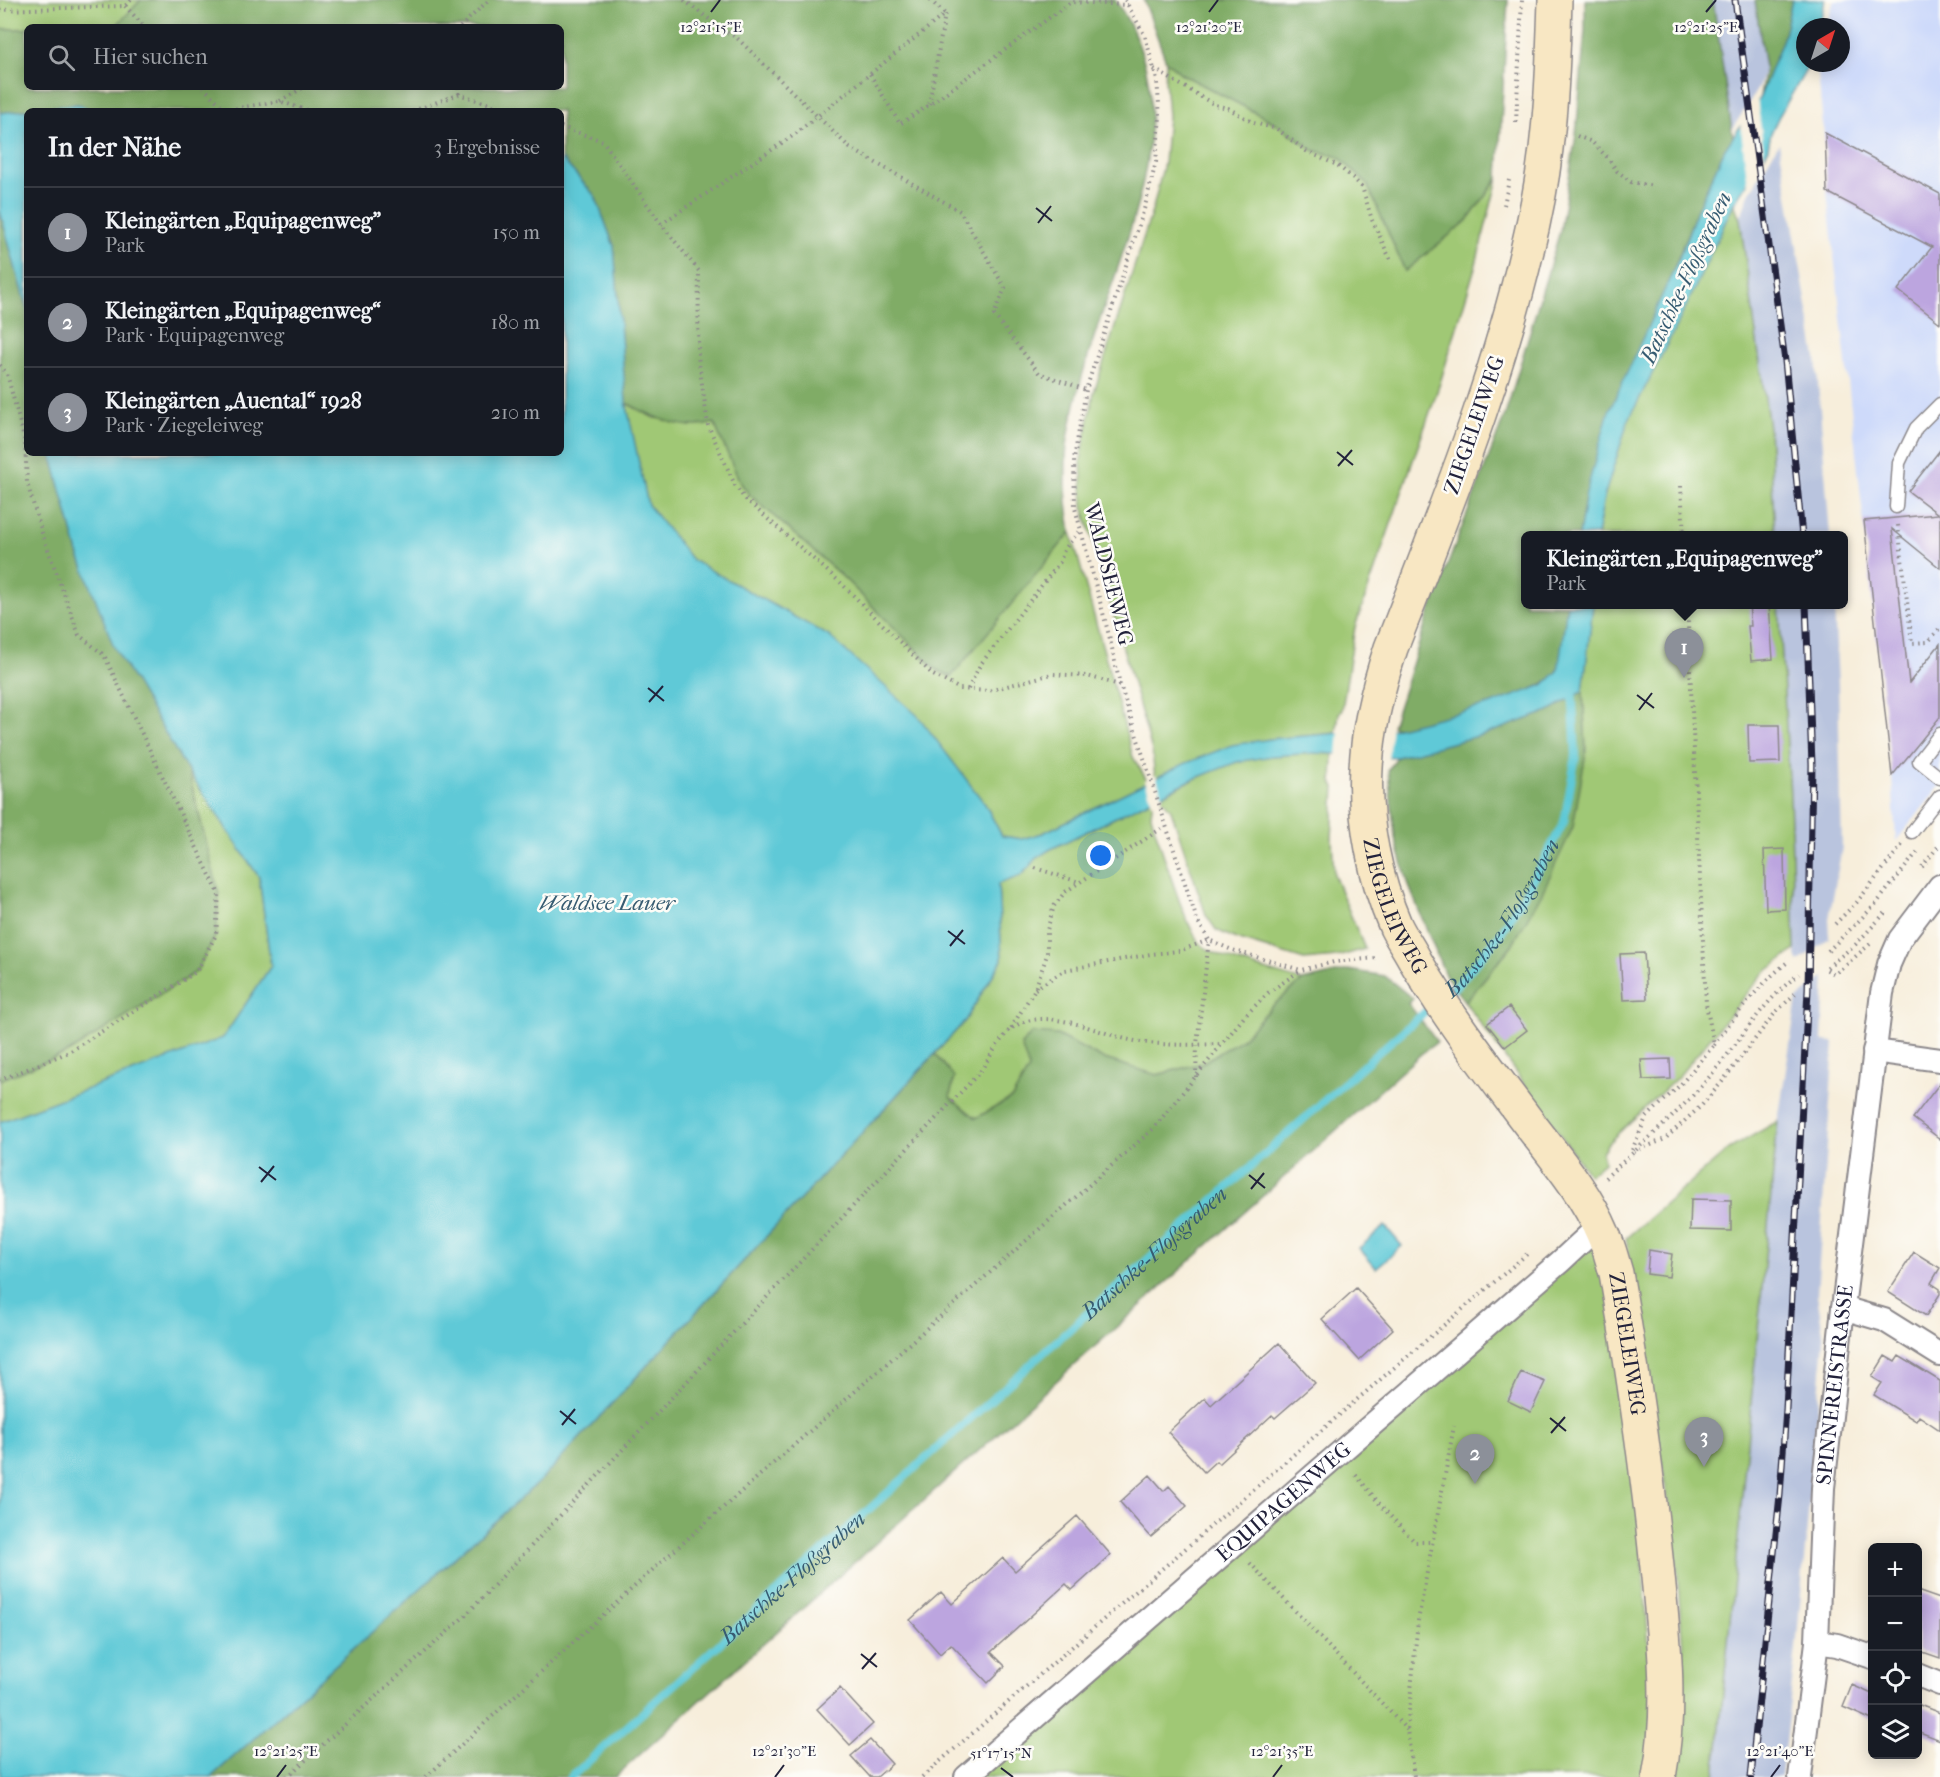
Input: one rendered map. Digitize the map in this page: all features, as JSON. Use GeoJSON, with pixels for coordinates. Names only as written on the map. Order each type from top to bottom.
{"type":"FeatureCollection","features":[{"type":"Feature","properties":{"kind":"main road","name":"ZIEGELEIWEG"},"geometry":{"type":"LineString","coordinates":[[1555,0],[1532,128],[1539,193],[1504,340],[1484,404],[1379,685],[1370,725],[1365,770],[1372,847],[1382,887],[1396,927],[1449,1015],[1584,1197],[1604,1234],[1616,1273],[1644,1445],[1661,1602],[1666,1717],[1659,1777]]}},
{"type":"Feature","properties":{"kind":"street","name":"SPINNEREISTRASSE"},"geometry":{"type":"LineString","coordinates":[[1800,1777],[1817,1642],[1823,1488],[1882,993],[1889,964],[1900,939],[1940,886]]}},
{"type":"Feature","properties":{"kind":"street"},"geometry":{"type":"LineString","coordinates":[[1874,1051],[1940,1060]]}},
{"type":"Feature","properties":{"kind":"street","name":"EQUIPAGENWEG"},"geometry":{"type":"LineString","coordinates":[[966,1777],[1588,1236],[1604,1234]]}},
{"type":"Feature","properties":{"kind":"street"},"geometry":{"type":"LineString","coordinates":[[1843,1308],[1884,1320],[1940,1354]]}},
{"type":"Feature","properties":{"kind":"street"},"geometry":{"type":"LineString","coordinates":[[1817,1642],[1837,1645],[1868,1656]]}},
{"type":"Feature","properties":{"kind":"street"},"geometry":{"type":"LineString","coordinates":[[1922,1677],[1940,1684]]}},
{"type":"Feature","properties":{"kind":"lane"},"geometry":{"type":"LineString","coordinates":[[1896,507],[1899,463],[1916,428],[1940,404]]}},
{"type":"Feature","properties":{"kind":"lane"},"geometry":{"type":"LineString","coordinates":[[1940,734],[1919,761],[1940,778]]}},
{"type":"Feature","properties":{"kind":"lane"},"geometry":{"type":"LineString","coordinates":[[1912,832],[1940,796]]}},
{"type":"Feature","properties":{"kind":"path"},"geometry":{"type":"LineString","coordinates":[[125,6],[130,0]]}},
{"type":"Feature","properties":{"kind":"path"},"geometry":{"type":"LineString","coordinates":[[463,24],[489,0]]}},
{"type":"Feature","properties":{"kind":"path"},"geometry":{"type":"LineString","coordinates":[[684,0],[737,38],[850,148],[960,211],[1005,288],[994,315],[1039,374],[1086,390]]}},
{"type":"Feature","properties":{"kind":"path"},"geometry":{"type":"LineString","coordinates":[[930,0],[945,14]]}},
{"type":"Feature","properties":{"kind":"path","name":"WALDSEEWEG"},"geometry":{"type":"LineString","coordinates":[[1125,0],[1130,2],[1145,36],[1154,69],[1160,116],[1156,162],[1145,206],[1086,390],[1074,459],[1075,507],[1120,685],[1197,920],[1209,940]]}},
{"type":"Feature","properties":{"kind":"path"},"geometry":{"type":"LineString","coordinates":[[1522,0],[1532,128],[1576,135],[1592,142],[1617,171],[1631,182],[1654,186]]}},
{"type":"Feature","properties":{"kind":"path"},"geometry":{"type":"LineString","coordinates":[[870,74],[900,124],[1071,2],[1130,2]]}},
{"type":"Feature","properties":{"kind":"path"},"geometry":{"type":"LineString","coordinates":[[0,10],[125,6],[142,24]]}},
{"type":"Feature","properties":{"kind":"path"},"geometry":{"type":"LineString","coordinates":[[662,224],[794,135],[945,14]]}},
{"type":"Feature","properties":{"kind":"path"},"geometry":{"type":"LineString","coordinates":[[928,105],[945,14]]}},
{"type":"Feature","properties":{"kind":"path"},"geometry":{"type":"LineString","coordinates":[[1154,69],[1215,105],[1228,108],[1254,123],[1277,129],[1306,152],[1337,165],[1353,178],[1362,187],[1372,220],[1392,263]]}},
{"type":"Feature","properties":{"kind":"path"},"geometry":{"type":"LineString","coordinates":[[206,90],[224,108]]}},
{"type":"Feature","properties":{"kind":"path"},"geometry":{"type":"LineString","coordinates":[[238,108],[279,101],[299,90]]}},
{"type":"Feature","properties":{"kind":"path"},"geometry":{"type":"LineString","coordinates":[[458,90],[459,94]]}},
{"type":"Feature","properties":{"kind":"path"},"geometry":{"type":"LineString","coordinates":[[421,108],[459,94],[502,108]]}},
{"type":"Feature","properties":{"kind":"path"},"geometry":{"type":"LineString","coordinates":[[279,101],[300,108]]}},
{"type":"Feature","properties":{"kind":"path"},"geometry":{"type":"LineString","coordinates":[[564,128],[603,141],[662,224],[699,271],[698,356],[708,425],[735,485],[744,498],[841,583],[933,675],[960,688],[988,691],[1052,674],[1087,676],[1120,685]]}},
{"type":"Feature","properties":{"kind":"path"},"geometry":{"type":"LineString","coordinates":[[1501,216],[1511,171]]}},
{"type":"Feature","properties":{"kind":"path"},"geometry":{"type":"LineString","coordinates":[[0,365],[7,374],[24,438]]}},
{"type":"Feature","properties":{"kind":"path"},"geometry":{"type":"LineString","coordinates":[[0,1080],[69,1052],[196,972],[216,935],[219,894],[104,655],[79,635],[27,483],[26,456]]}},
{"type":"Feature","properties":{"kind":"path"},"geometry":{"type":"LineString","coordinates":[[1682,486],[1684,531]]}},
{"type":"Feature","properties":{"kind":"path"},"geometry":{"type":"LineString","coordinates":[[1896,507],[1912,643],[1928,642],[1940,628]]}},
{"type":"Feature","properties":{"kind":"path"},"geometry":{"type":"LineString","coordinates":[[968,689],[980,665],[1060,562],[1064,550],[1080,530]]}},
{"type":"Feature","properties":{"kind":"path"},"geometry":{"type":"LineString","coordinates":[[1687,609],[1706,1004],[1714,1045]]}},
{"type":"Feature","properties":{"kind":"path"},"geometry":{"type":"LineString","coordinates":[[287,1777],[466,1615],[971,1081],[1011,1029],[1035,989],[1047,955],[1047,930],[1054,906],[1065,892],[1165,826]]}},
{"type":"Feature","properties":{"kind":"path"},"geometry":{"type":"LineString","coordinates":[[1835,924],[1857,902],[1912,832]]}},
{"type":"Feature","properties":{"kind":"path"},"geometry":{"type":"LineString","coordinates":[[1828,951],[1875,905],[1924,843]]}},
{"type":"Feature","properties":{"kind":"path"},"geometry":{"type":"LineString","coordinates":[[1920,870],[1940,844]]}},
{"type":"Feature","properties":{"kind":"path"},"geometry":{"type":"LineString","coordinates":[[1035,868],[1079,882]]}},
{"type":"Feature","properties":{"kind":"path"},"geometry":{"type":"LineString","coordinates":[[1861,952],[1835,974],[1825,969],[1862,937],[1892,905]]}},
{"type":"Feature","properties":{"kind":"path"},"geometry":{"type":"LineString","coordinates":[[1035,989],[1065,970],[1179,951],[1209,940],[1232,950],[1301,970]]}},
{"type":"Feature","properties":{"kind":"path"},"geometry":{"type":"LineString","coordinates":[[1196,1078],[1197,1044],[1209,940]]}},
{"type":"Feature","properties":{"kind":"path"},"geometry":{"type":"LineString","coordinates":[[426,1777],[659,1564],[1153,1129],[1244,1017],[1268,993],[1301,970],[1334,962],[1377,958]]}},
{"type":"Feature","properties":{"kind":"path"},"geometry":{"type":"LineString","coordinates":[[1631,1154],[1646,1118],[1682,1084],[1769,976],[1789,961]]}},
{"type":"Feature","properties":{"kind":"path"},"geometry":{"type":"LineString","coordinates":[[1597,1185],[1693,1095],[1712,1074],[1765,1004],[1798,974]]}},
{"type":"Feature","properties":{"kind":"path"},"geometry":{"type":"LineString","coordinates":[[1631,1154],[1665,1139],[1702,1105],[1774,1013],[1798,991]]}},
{"type":"Feature","properties":{"kind":"path"},"geometry":{"type":"LineString","coordinates":[[1011,1029],[1027,1021],[1055,1020],[1084,1025],[1131,1041],[1222,1044]]}},
{"type":"Feature","properties":{"kind":"path"},"geometry":{"type":"LineString","coordinates":[[922,1777],[1528,1253]]}},
{"type":"Feature","properties":{"kind":"path"},"geometry":{"type":"LineString","coordinates":[[1414,1776],[1407,1730],[1418,1621],[1454,1426]]}},
{"type":"Feature","properties":{"kind":"path"},"geometry":{"type":"LineString","coordinates":[[1356,1475],[1415,1542],[1433,1542]]}},
{"type":"Feature","properties":{"kind":"path"},"geometry":{"type":"LineString","coordinates":[[1233,1545],[1407,1730]]}},
{"type":"Feature","properties":{"kind":"shaded area"},"geometry":{"type":"Polygon","coordinates":[[[1713,0],[1755,0],[1765,68],[1758,88],[1731,131],[1713,0]]]}},
{"type":"Feature","properties":{"kind":"shaded area"},"geometry":{"type":"Polygon","coordinates":[[[1834,0],[1940,0],[1940,786],[1896,841],[1892,776],[1827,192],[1818,74],[1818,72],[1850,72],[1850,18],[1829,18],[1834,0]]]}},
{"type":"Feature","properties":{"kind":"shaded area"},"geometry":{"type":"Polygon","coordinates":[[[1779,143],[1816,358],[1830,531],[1775,531],[1769,428],[1740,219],[1749,194],[1779,143]]]}},
{"type":"Feature","properties":{"kind":"shaded area"},"geometry":{"type":"Polygon","coordinates":[[[1779,609],[1834,609],[1842,847],[1829,919],[1829,938],[1798,962],[1795,950],[1790,795],[1779,609]]]}},
{"type":"Feature","properties":{"kind":"shaded area"},"geometry":{"type":"Polygon","coordinates":[[[1825,976],[1822,1041],[1834,1042],[1817,1294],[1824,1340],[1796,1648],[1781,1777],[1715,1777],[1778,1121],[1797,999],[1825,976]]]}},
{"type":"Feature","properties":{"kind":"green space"},"geometry":{"type":"Polygon","coordinates":[[[0,0],[141,0],[118,24],[24,24],[24,29],[0,29],[0,0]]]}},
{"type":"Feature","properties":{"kind":"green space"},"geometry":{"type":"Polygon","coordinates":[[[141,0],[1115,0],[1139,46],[1150,93],[1149,142],[1140,192],[1126,243],[1093,341],[1071,424],[1066,452],[1066,469],[1071,532],[951,677],[937,670],[845,579],[749,494],[740,482],[714,423],[692,426],[668,422],[626,403],[614,246],[595,196],[564,161],[564,108],[87,108],[78,104],[24,108],[24,110],[0,113],[0,29],[24,29],[24,90],[564,90],[564,24],[118,24],[141,0]]]}},
{"type":"Feature","properties":{"kind":"green space"},"geometry":{"type":"Polygon","coordinates":[[[1144,0],[1508,0],[1498,178],[1468,220],[1405,271],[1367,184],[1339,157],[1313,150],[1277,124],[1182,74],[1166,61],[1144,0]]]}},
{"type":"Feature","properties":{"kind":"green space"},"geometry":{"type":"Polygon","coordinates":[[[1585,0],[1713,0],[1733,138],[1725,149],[1698,207],[1586,493],[1580,531],[1521,531],[1521,609],[1567,609],[1557,672],[1546,682],[1507,699],[1458,714],[1398,728],[1392,726],[1428,616],[1506,412],[1560,231],[1576,135],[1585,30],[1585,0]]]}},
{"type":"Feature","properties":{"kind":"green space"},"geometry":{"type":"Polygon","coordinates":[[[1755,0],[1792,0],[1784,36],[1760,97],[1765,68],[1755,0]]]}},
{"type":"Feature","properties":{"kind":"green space"},"geometry":{"type":"Polygon","coordinates":[[[1166,61],[1182,74],[1277,124],[1313,150],[1339,157],[1367,184],[1405,271],[1468,220],[1498,178],[1476,264],[1440,383],[1355,627],[1342,710],[1339,713],[1336,733],[1270,739],[1155,778],[1152,751],[1083,506],[1081,459],[1094,392],[1153,208],[1164,163],[1168,116],[1166,61]]]}},
{"type":"Feature","properties":{"kind":"green space"},"geometry":{"type":"Polygon","coordinates":[[[1734,203],[1740,219],[1769,428],[1775,531],[1598,531],[1604,497],[1628,421],[1687,305],[1734,203]]]}},
{"type":"Feature","properties":{"kind":"green space"},"geometry":{"type":"Polygon","coordinates":[[[0,211],[24,299],[24,456],[52,456],[78,553],[114,646],[188,771],[219,894],[216,935],[196,972],[69,1052],[0,1080],[0,211]]]}},
{"type":"Feature","properties":{"kind":"green space"},"geometry":{"type":"Polygon","coordinates":[[[626,403],[654,418],[714,423],[740,482],[749,494],[845,579],[937,670],[950,676],[1071,532],[1133,757],[1148,782],[1043,833],[1022,839],[1002,836],[985,804],[829,636],[692,560],[648,505],[626,403]]]}},
{"type":"Feature","properties":{"kind":"green space"},"geometry":{"type":"Polygon","coordinates":[[[1593,609],[1779,609],[1790,795],[1795,950],[1763,974],[1679,1076],[1608,1143],[1602,1152],[1604,1162],[1589,1175],[1465,1002],[1512,945],[1586,752],[1583,691],[1593,609]]]}},
{"type":"Feature","properties":{"kind":"green space"},"geometry":{"type":"Polygon","coordinates":[[[1583,691],[1586,752],[1573,827],[1541,895],[1512,945],[1465,1002],[1445,975],[1409,886],[1395,838],[1388,770],[1397,757],[1486,734],[1549,711],[1583,691]]]}},
{"type":"Feature","properties":{"kind":"green space"},"geometry":{"type":"Polygon","coordinates":[[[1315,753],[1333,754],[1334,875],[1365,949],[1337,957],[1304,960],[1236,939],[1216,930],[1206,915],[1171,810],[1160,796],[1207,773],[1237,762],[1315,753]]]}},
{"type":"Feature","properties":{"kind":"green space"},"geometry":{"type":"Polygon","coordinates":[[[188,771],[259,877],[271,966],[223,1038],[0,1122],[0,1080],[69,1052],[196,972],[216,935],[219,894],[188,771]]]}},
{"type":"Feature","properties":{"kind":"green space"},"geometry":{"type":"Polygon","coordinates":[[[1153,799],[1151,815],[1169,872],[1189,924],[1202,945],[1220,955],[1302,981],[1271,1007],[1242,1039],[1202,1063],[1156,1075],[1101,1058],[1057,1035],[1021,1045],[1030,1069],[1012,1098],[976,1118],[950,1097],[954,1077],[935,1054],[965,1021],[1002,960],[998,884],[1020,876],[1034,859],[1049,850],[1153,799]]]}},
{"type":"Feature","properties":{"kind":"green space"},"geometry":{"type":"Polygon","coordinates":[[[1348,970],[1385,976],[1413,999],[1408,1003],[1437,1042],[615,1777],[211,1777],[543,1478],[935,1054],[954,1077],[950,1097],[976,1118],[1012,1098],[1029,1069],[1021,1045],[1032,1033],[1057,1035],[1101,1058],[1157,1075],[1202,1063],[1242,1039],[1271,1007],[1302,981],[1348,970]]]}},
{"type":"Feature","properties":{"kind":"green space"},"geometry":{"type":"Polygon","coordinates":[[[1778,1121],[1715,1777],[1675,1777],[1684,1663],[1675,1545],[1626,1238],[1729,1149],[1778,1121]]]}},
{"type":"Feature","properties":{"kind":"green space"},"geometry":{"type":"Polygon","coordinates":[[[1588,1236],[1624,1320],[1659,1777],[966,1777],[1588,1236]]]}},
{"type":"Feature","properties":{"kind":"water"},"geometry":{"type":"Polygon","coordinates":[[[1792,0],[1825,0],[1821,18],[1796,18],[1796,72],[1805,72],[1779,116],[1771,133],[1767,152],[1734,203],[1687,305],[1628,421],[1604,497],[1598,531],[1580,531],[1586,493],[1608,414],[1679,258],[1698,207],[1725,149],[1760,97],[1784,36],[1792,0]]]}},
{"type":"Feature","properties":{"kind":"water"},"geometry":{"type":"Polygon","coordinates":[[[78,104],[87,108],[43,108],[78,104]]]}},
{"type":"Feature","properties":{"kind":"water"},"geometry":{"type":"Polygon","coordinates":[[[24,110],[24,299],[0,211],[0,113],[24,110]]]}},
{"type":"Feature","properties":{"kind":"water","name":"Waldsee Lauer"},"geometry":{"type":"Polygon","coordinates":[[[564,161],[595,196],[614,246],[626,402],[648,505],[692,560],[829,636],[918,716],[985,804],[1002,836],[1022,839],[1043,833],[1184,764],[1232,745],[1270,739],[1398,728],[1489,705],[1543,685],[1558,671],[1566,609],[1593,609],[1583,691],[1549,711],[1486,734],[1397,757],[1315,753],[1272,756],[1237,762],[1191,780],[1049,850],[1035,859],[1020,876],[998,884],[1002,960],[965,1021],[543,1478],[211,1777],[0,1777],[0,1122],[223,1038],[271,966],[259,877],[188,771],[114,647],[78,553],[52,456],[564,456],[564,161]]]}},
{"type":"Feature","properties":{"kind":"water"},"geometry":{"type":"Polygon","coordinates":[[[1385,1226],[1402,1246],[1376,1268],[1359,1248],[1385,1226]]]}},
{"type":"Feature","properties":{"kind":"pier"},"geometry":{"type":"Polygon","coordinates":[[[1757,97],[1765,160],[1748,186],[1740,122],[1757,97]]]}},
{"type":"Feature","properties":{"kind":"pier"},"geometry":{"type":"Polygon","coordinates":[[[1392,726],[1388,759],[1337,757],[1339,730],[1392,726]]]}},
{"type":"Feature","properties":{"kind":"pier"},"geometry":{"type":"Polygon","coordinates":[[[1156,775],[1163,798],[1152,803],[1145,780],[1156,775]]]}},
{"type":"Feature","properties":{"kind":"building"},"geometry":{"type":"Polygon","coordinates":[[[1825,133],[1940,194],[1940,323],[1898,290],[1932,247],[1827,192],[1825,133]]]}},
{"type":"Feature","properties":{"kind":"building"},"geometry":{"type":"Polygon","coordinates":[[[1940,450],[1940,568],[1892,529],[1909,683],[1940,644],[1940,717],[1892,776],[1864,521],[1938,514],[1908,491],[1940,450]]]}},
{"type":"Feature","properties":{"kind":"building"},"geometry":{"type":"Polygon","coordinates":[[[1749,609],[1769,609],[1773,659],[1751,661],[1748,626],[1751,626],[1749,609]]]}},
{"type":"Feature","properties":{"kind":"building"},"geometry":{"type":"Polygon","coordinates":[[[1748,725],[1779,725],[1780,762],[1749,763],[1748,725]]]}},
{"type":"Feature","properties":{"kind":"building"},"geometry":{"type":"Polygon","coordinates":[[[1784,849],[1785,909],[1766,910],[1764,850],[1784,849]]]}},
{"type":"Feature","properties":{"kind":"building"},"geometry":{"type":"Polygon","coordinates":[[[1644,953],[1647,999],[1623,1000],[1620,954],[1644,953]]]}},
{"type":"Feature","properties":{"kind":"building"},"geometry":{"type":"Polygon","coordinates":[[[1509,1007],[1527,1030],[1505,1047],[1487,1024],[1509,1007]]]}},
{"type":"Feature","properties":{"kind":"building"},"geometry":{"type":"Polygon","coordinates":[[[1670,1059],[1671,1079],[1643,1080],[1641,1060],[1670,1059]]]}},
{"type":"Feature","properties":{"kind":"building"},"geometry":{"type":"Polygon","coordinates":[[[1940,1083],[1940,1139],[1913,1118],[1940,1083]]]}},
{"type":"Feature","properties":{"kind":"building"},"geometry":{"type":"Polygon","coordinates":[[[1691,1199],[1731,1200],[1731,1231],[1690,1230],[1691,1199]]]}},
{"type":"Feature","properties":{"kind":"building"},"geometry":{"type":"Polygon","coordinates":[[[1649,1250],[1672,1254],[1669,1277],[1647,1274],[1649,1250]]]}},
{"type":"Feature","properties":{"kind":"building"},"geometry":{"type":"Polygon","coordinates":[[[1914,1252],[1940,1268],[1931,1283],[1940,1289],[1940,1294],[1926,1316],[1888,1292],[1914,1252]]]}},
{"type":"Feature","properties":{"kind":"building"},"geometry":{"type":"Polygon","coordinates":[[[1356,1288],[1393,1329],[1359,1360],[1322,1319],[1356,1288]]]}},
{"type":"Feature","properties":{"kind":"building"},"geometry":{"type":"Polygon","coordinates":[[[1279,1343],[1315,1383],[1275,1418],[1272,1415],[1219,1464],[1216,1461],[1204,1472],[1168,1432],[1205,1398],[1211,1405],[1279,1343]]]}},
{"type":"Feature","properties":{"kind":"building"},"geometry":{"type":"Polygon","coordinates":[[[1885,1356],[1895,1362],[1899,1356],[1940,1381],[1940,1430],[1919,1416],[1916,1421],[1874,1395],[1882,1383],[1872,1377],[1885,1356]]]}},
{"type":"Feature","properties":{"kind":"building"},"geometry":{"type":"Polygon","coordinates":[[[1521,1372],[1545,1382],[1531,1412],[1508,1401],[1521,1372]]]}},
{"type":"Feature","properties":{"kind":"building"},"geometry":{"type":"Polygon","coordinates":[[[1150,1475],[1164,1491],[1169,1486],[1187,1506],[1151,1537],[1120,1502],[1150,1475]]]}},
{"type":"Feature","properties":{"kind":"building"},"geometry":{"type":"Polygon","coordinates":[[[1077,1516],[1111,1555],[1072,1590],[1066,1584],[991,1652],[1005,1666],[988,1683],[951,1644],[940,1654],[910,1620],[941,1592],[952,1604],[1003,1558],[1015,1571],[1077,1516]]]}},
{"type":"Feature","properties":{"kind":"building"},"geometry":{"type":"Polygon","coordinates":[[[1922,1593],[1940,1599],[1940,1658],[1922,1652],[1922,1593]]]}},
{"type":"Feature","properties":{"kind":"building"},"geometry":{"type":"Polygon","coordinates":[[[1852,1685],[1868,1692],[1868,1718],[1843,1707],[1852,1685]]]}},
{"type":"Feature","properties":{"kind":"building"},"geometry":{"type":"Polygon","coordinates":[[[840,1688],[873,1724],[850,1745],[817,1709],[840,1688]]]}},
{"type":"Feature","properties":{"kind":"building"},"geometry":{"type":"Polygon","coordinates":[[[1922,1706],[1940,1713],[1940,1740],[1922,1733],[1922,1706]]]}},
{"type":"Feature","properties":{"kind":"building"},"geometry":{"type":"Polygon","coordinates":[[[870,1740],[892,1764],[877,1777],[870,1777],[851,1756],[870,1740]]]}},
{"type":"Feature","properties":{"kind":"waterway","name":"Batschke‐Floßgraben"},"geometry":{"type":"LineString","coordinates":[[1446,995],[1461,981],[1501,933],[1564,822],[1576,755],[1572,687]]}},
{"type":"Feature","properties":{"kind":"waterway","name":"Batschke‐Floßgraben"},"geometry":{"type":"LineString","coordinates":[[571,1777],[1433,1005]]}},
{"type":"Feature","properties":{"kind":"railway"},"geometry":{"type":"LineString","coordinates":[[1735,0],[1785,361],[1802,531]]}},
{"type":"Feature","properties":{"kind":"railway"},"geometry":{"type":"LineString","coordinates":[[1751,1777],[1780,1495],[1808,990],[1812,765],[1806,609]]}},
{"type":"Feature","properties":{"kind":"place","name":"Kleingärten „Equipagenweg\""},"geometry":{"type":"Point","coordinates":[1684,678]}},
{"type":"Feature","properties":{"kind":"place","name":"Kleingärten „Auental“ 1928"},"geometry":{"type":"Point","coordinates":[1704,1467]}},
{"type":"Feature","properties":{"kind":"place","name":"Kleingärten „Equipagenweg“"},"geometry":{"type":"Point","coordinates":[1475,1484]}}]}
